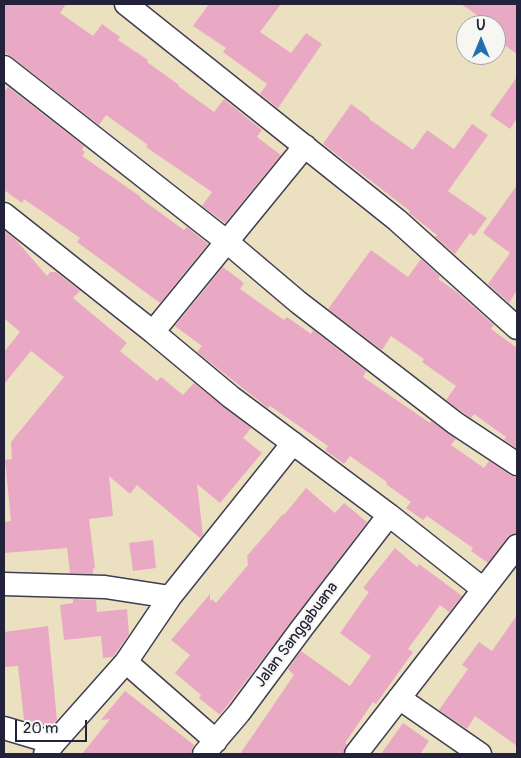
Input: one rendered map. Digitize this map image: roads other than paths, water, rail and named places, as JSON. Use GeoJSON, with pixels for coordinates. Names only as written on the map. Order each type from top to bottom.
{"type":"FeatureCollection","features":[{"type":"Feature","properties":{"kind":"street"},"geometry":{"type":"LineString","coordinates":[[126,4],[397,220],[515,327]]}},
{"type":"Feature","properties":{"kind":"street"},"geometry":{"type":"LineString","coordinates":[[4,67],[226,241],[298,302],[439,410],[517,464]]}},
{"type":"Feature","properties":{"kind":"street"},"geometry":{"type":"LineString","coordinates":[[152,332],[305,146]]}},
{"type":"Feature","properties":{"kind":"street"},"geometry":{"type":"LineString","coordinates":[[4,214],[231,397],[389,515],[483,589]]}},
{"type":"Feature","properties":{"kind":"street"},"geometry":{"type":"LineString","coordinates":[[4,728],[50,748],[126,662],[170,597],[293,443]]}},
{"type":"Feature","properties":{"kind":"street","name":"Jalan Sanggabuana"},"geometry":{"type":"LineString","coordinates":[[210,748],[239,713],[389,515]]}},
{"type":"Feature","properties":{"kind":"street"},"geometry":{"type":"LineString","coordinates":[[356,754],[517,546]]}},
{"type":"Feature","properties":{"kind":"street"},"geometry":{"type":"LineString","coordinates":[[4,584],[105,587],[170,597]]}},
{"type":"Feature","properties":{"kind":"street"},"geometry":{"type":"LineString","coordinates":[[126,662],[210,748]]}},
{"type":"Feature","properties":{"kind":"street"},"geometry":{"type":"LineString","coordinates":[[399,698],[480,754]]}}]}
